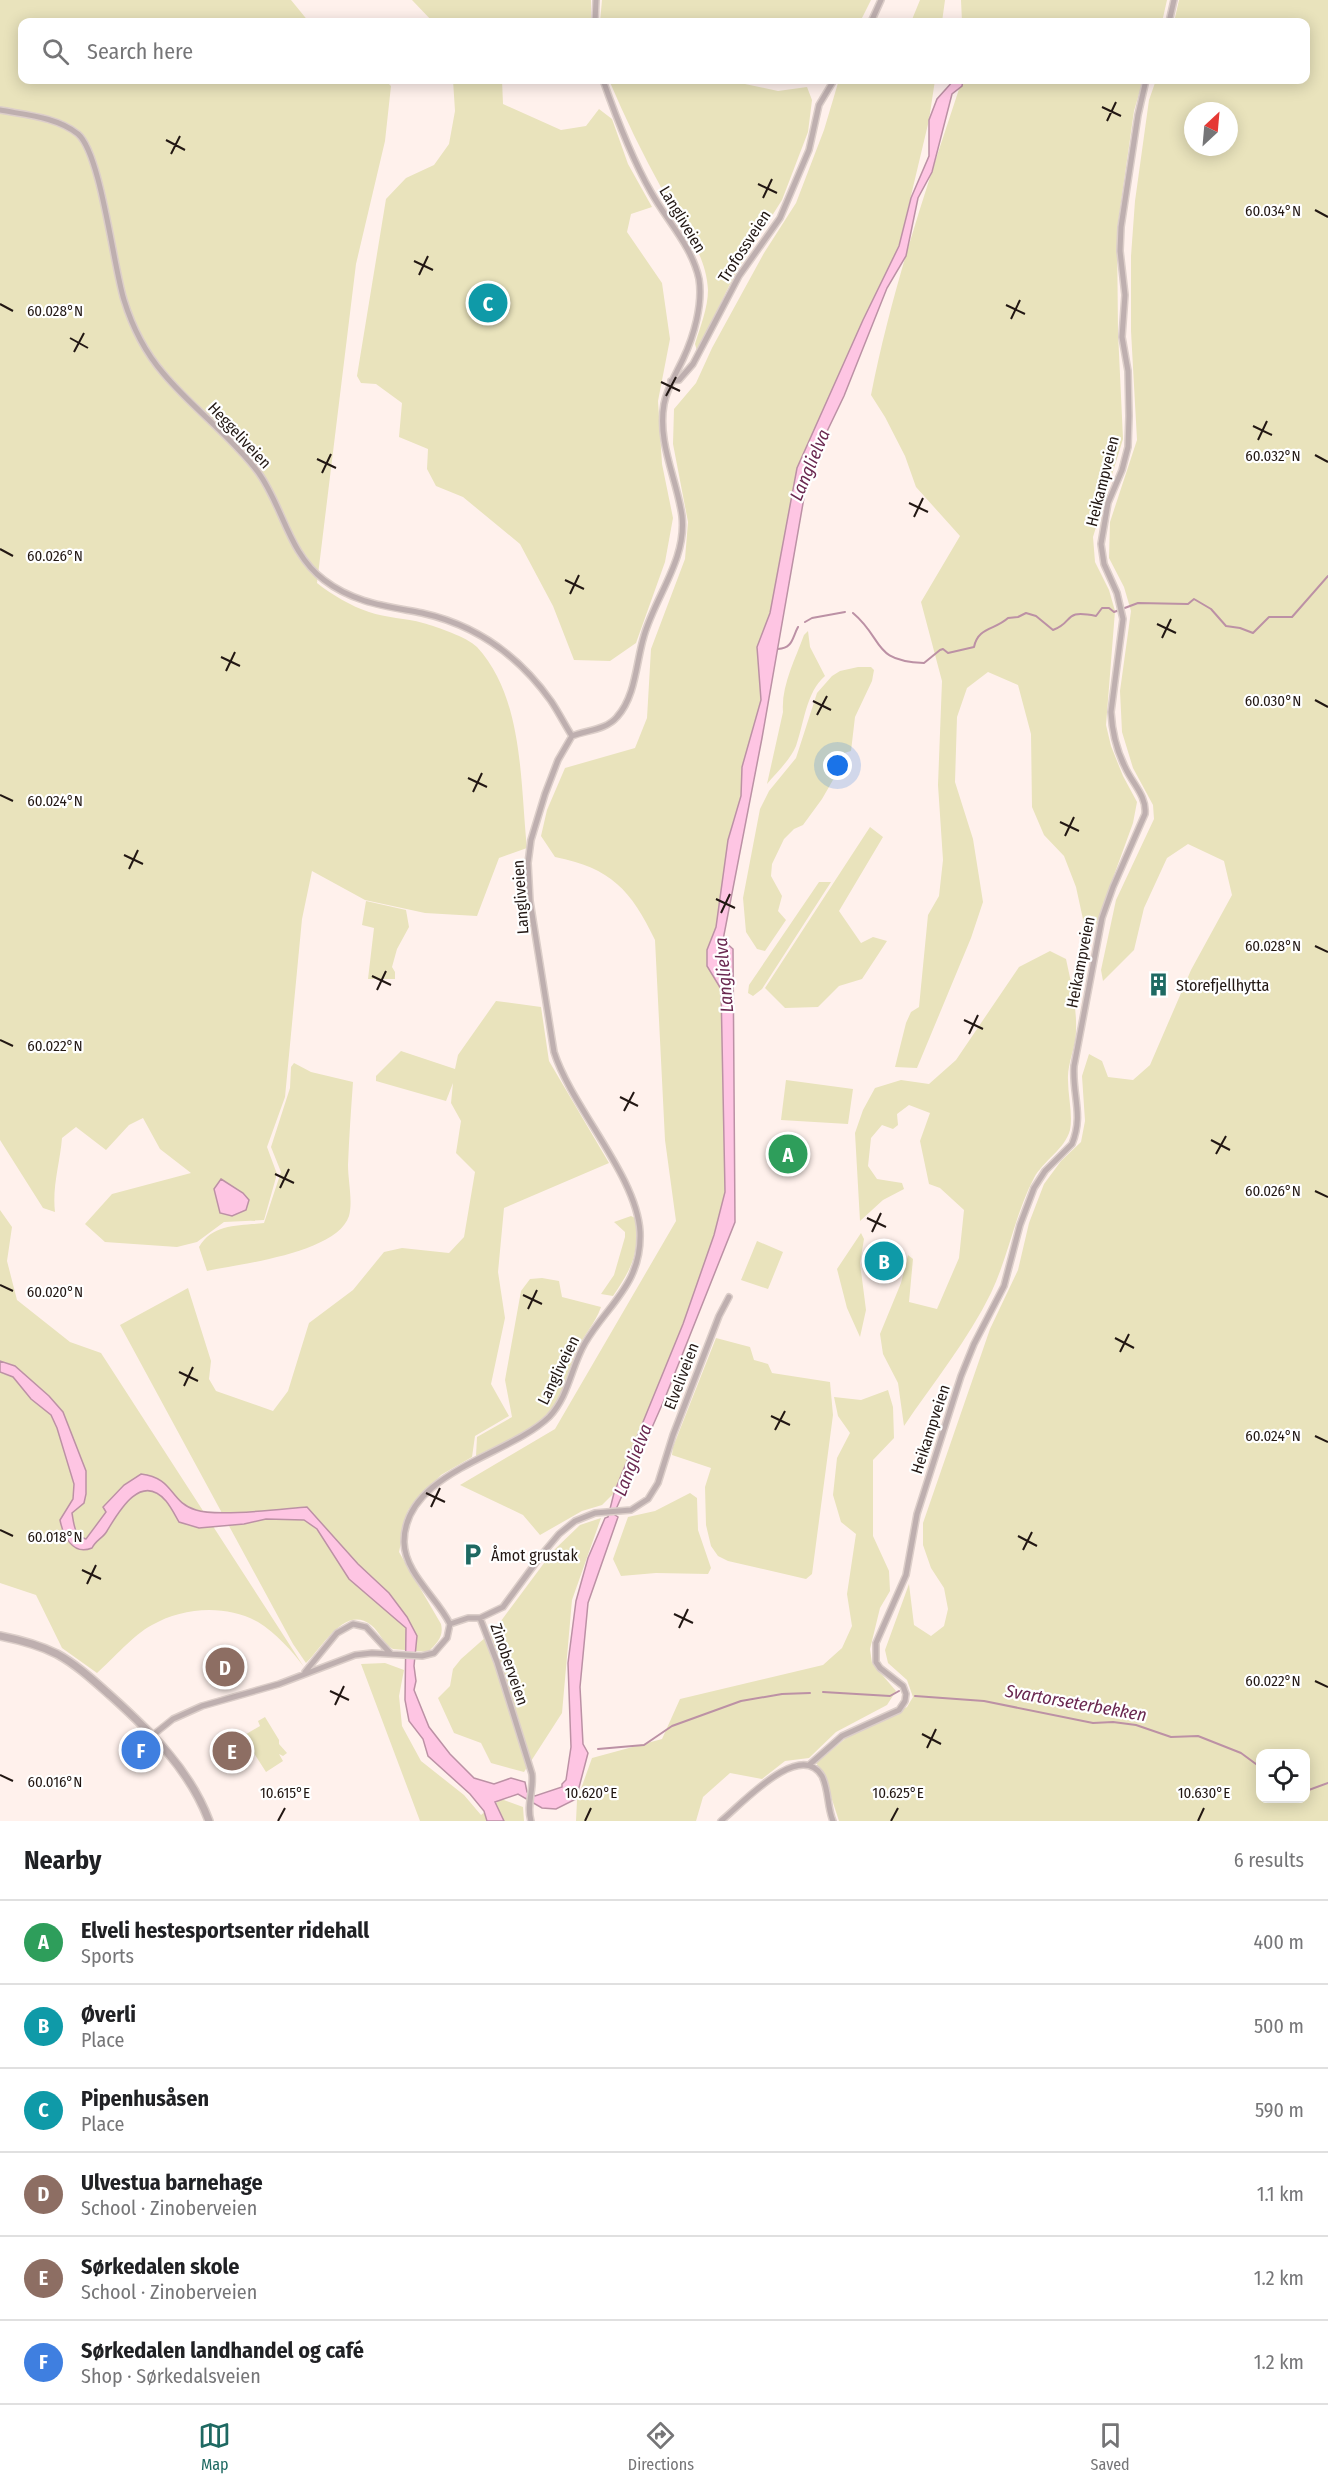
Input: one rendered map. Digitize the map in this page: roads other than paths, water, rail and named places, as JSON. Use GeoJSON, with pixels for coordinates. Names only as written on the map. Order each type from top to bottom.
{"type":"FeatureCollection","features":[{"type":"Feature","properties":{"kind":"street"},"geometry":{"type":"LineString","coordinates":[[595,18],[596,0]]}},
{"type":"Feature","properties":{"kind":"street"},"geometry":{"type":"LineString","coordinates":[[873,18],[881,0]]}},
{"type":"Feature","properties":{"kind":"street"},"geometry":{"type":"LineString","coordinates":[[1170,18],[1174,0]]}},
{"type":"Feature","properties":{"kind":"street","name":"Langliveien"},"geometry":{"type":"LineString","coordinates":[[450,1624],[408,1563],[404,1539],[412,1514],[429,1491],[453,1471],[527,1434],[550,1415],[562,1400],[585,1342],[623,1293],[633,1275],[639,1248],[639,1221],[629,1193],[563,1077],[554,1052],[530,901],[528,863],[531,840],[551,778],[565,745],[572,736],[607,726],[620,714],[632,688],[644,634],[677,554],[681,537],[682,516],[667,453],[662,423],[663,405],[671,381],[684,357],[695,322],[700,297],[699,281],[690,254],[643,176],[605,84]]}},
{"type":"Feature","properties":{"kind":"street","name":"Trofossveien"},"geometry":{"type":"LineString","coordinates":[[671,381],[679,380],[693,364],[739,276],[778,222],[809,150],[819,105],[832,84]]}},
{"type":"Feature","properties":{"kind":"street","name":"Heikampveien"},"geometry":{"type":"LineString","coordinates":[[809,1765],[842,1736],[898,1710],[906,1701],[903,1686],[877,1665],[874,1653],[876,1643],[906,1575],[917,1514],[961,1376],[974,1344],[1004,1286],[1020,1225],[1034,1188],[1041,1175],[1072,1144],[1074,1138],[1078,1114],[1074,1083],[1075,1058],[1102,918],[1131,842],[1145,814],[1145,804],[1125,767],[1112,723],[1111,712],[1123,619],[1117,593],[1104,564],[1101,544],[1108,502],[1122,470],[1128,447],[1128,371],[1122,337],[1125,295],[1120,251],[1121,227],[1138,115],[1145,84]]}},
{"type":"Feature","properties":{"kind":"street","name":"Heggeliveien"},"geometry":{"type":"LineString","coordinates":[[0,110],[59,123],[80,136],[85,143],[96,173],[123,299],[140,339],[162,372],[241,451],[258,472],[298,551],[310,567],[325,580],[366,603],[451,621],[500,646],[517,660],[538,684],[572,736]]}},
{"type":"Feature","properties":{"kind":"street","name":"Elveliveien"},"geometry":{"type":"LineString","coordinates":[[480,1618],[498,1610],[508,1602],[543,1553],[568,1525],[587,1515],[631,1510],[643,1504],[658,1483],[677,1425],[719,1316],[729,1297]]}},
{"type":"Feature","properties":{"kind":"street","name":"Zinoberveien"},"geometry":{"type":"LineString","coordinates":[[450,1624],[468,1618],[480,1618],[497,1662],[530,1766],[533,1781],[530,1803],[531,1821]]}},
{"type":"Feature","properties":{"kind":"street"},"geometry":{"type":"LineString","coordinates":[[153,1735],[173,1719],[202,1706],[279,1684],[360,1654],[422,1656],[434,1653],[439,1650],[447,1638],[450,1624]]}},
{"type":"Feature","properties":{"kind":"street"},"geometry":{"type":"LineString","coordinates":[[304,1673],[337,1633],[350,1625],[366,1627],[383,1648],[393,1655]]}},
{"type":"Feature","properties":{"kind":"street"},"geometry":{"type":"LineString","coordinates":[[0,1636],[40,1647],[69,1662],[96,1682],[153,1735],[188,1779],[209,1821]]}},
{"type":"Feature","properties":{"kind":"street"},"geometry":{"type":"LineString","coordinates":[[721,1821],[785,1769],[794,1765],[809,1765],[818,1771],[825,1783],[833,1821]]}},
{"type":"Feature","properties":{"kind":"water","name":"Langlielva"},"geometry":{"type":"Polygon","coordinates":[[[950,84],[962,84],[952,94],[932,172],[918,198],[906,256],[887,288],[844,396],[809,469],[762,738],[723,940],[733,949],[735,1222],[665,1398],[617,1507],[615,1515],[618,1517],[588,1603],[580,1687],[583,1744],[588,1753],[576,1799],[556,1809],[542,1808],[518,1794],[495,1802],[504,1821],[487,1821],[484,1811],[470,1794],[428,1756],[423,1739],[409,1721],[405,1700],[406,1628],[349,1579],[317,1529],[304,1520],[266,1519],[244,1524],[199,1528],[179,1522],[166,1501],[157,1493],[148,1491],[140,1492],[124,1505],[92,1548],[85,1550],[74,1547],[66,1538],[60,1520],[73,1499],[74,1484],[57,1428],[51,1415],[31,1399],[13,1377],[0,1372],[0,1361],[15,1366],[49,1396],[63,1412],[86,1471],[84,1503],[72,1513],[75,1529],[79,1535],[86,1539],[106,1512],[103,1507],[124,1485],[141,1474],[160,1480],[187,1506],[206,1512],[250,1512],[307,1507],[358,1564],[389,1593],[407,1617],[417,1636],[414,1690],[429,1727],[450,1754],[474,1778],[494,1784],[511,1778],[525,1782],[527,1792],[535,1796],[562,1787],[566,1780],[571,1747],[568,1663],[576,1601],[588,1558],[605,1518],[608,1517],[614,1493],[683,1324],[714,1235],[725,1192],[721,989],[707,966],[707,950],[716,927],[728,840],[741,796],[742,767],[761,700],[757,647],[770,613],[797,468],[863,320],[899,246],[911,198],[929,156],[929,120],[937,99],[950,84]]]}},
{"type":"Feature","properties":{"kind":"water"},"geometry":{"type":"Polygon","coordinates":[[[221,1179],[243,1193],[249,1200],[246,1210],[232,1216],[220,1213],[214,1189],[221,1179]]]}},
{"type":"Feature","properties":{"kind":"waterway"},"geometry":{"type":"LineString","coordinates":[[853,613],[887,653],[895,658],[924,663],[943,649],[948,653],[974,647],[983,632],[1008,618],[1026,613],[1036,616],[1053,630],[1073,615],[1096,616],[1102,608],[1109,608],[1114,612],[1138,603],[1188,604],[1194,599],[1211,609],[1226,626],[1253,633],[1269,617],[1292,617],[1328,576]]}},
{"type":"Feature","properties":{"kind":"waterway"},"geometry":{"type":"LineString","coordinates":[[805,622],[812,618],[845,612]]}},
{"type":"Feature","properties":{"kind":"waterway"},"geometry":{"type":"LineString","coordinates":[[778,649],[787,647],[798,627]]}},
{"type":"Feature","properties":{"kind":"waterway","name":"Svartorseterbekken"},"geometry":{"type":"LineString","coordinates":[[823,1692],[890,1696],[899,1691]]}},
{"type":"Feature","properties":{"kind":"waterway","name":"Svartorseterbekken"},"geometry":{"type":"LineString","coordinates":[[598,1749],[644,1745],[672,1726],[741,1701],[782,1694],[810,1693]]}},
{"type":"Feature","properties":{"kind":"waterway","name":"Svartorseterbekken"},"geometry":{"type":"LineString","coordinates":[[915,1696],[984,1701],[1093,1723],[1113,1722],[1136,1725],[1171,1737],[1198,1736],[1241,1753],[1256,1764]]}},
{"type":"Feature","properties":{"kind":"waterway","name":"Svartorseterbekken"},"geometry":{"type":"LineString","coordinates":[[1310,1790],[1328,1783]]}},
{"type":"Feature","properties":{"kind":"place","name":"Pipenhusåsen"},"geometry":{"type":"Point","coordinates":[488,303]}},
{"type":"Feature","properties":{"kind":"place","name":"Storefjellhytta"},"geometry":{"type":"Point","coordinates":[1158,985]}},
{"type":"Feature","properties":{"kind":"place","name":"Elveli hestesportsenter ridehall"},"geometry":{"type":"Point","coordinates":[788,1154]}},
{"type":"Feature","properties":{"kind":"place","name":"Øverli"},"geometry":{"type":"Point","coordinates":[884,1261]}},
{"type":"Feature","properties":{"kind":"place","name":"Åmot grustak"},"geometry":{"type":"Point","coordinates":[473,1555]}},
{"type":"Feature","properties":{"kind":"place","name":"Ulvestua barnehage"},"geometry":{"type":"Point","coordinates":[225,1667]}},
{"type":"Feature","properties":{"kind":"place","name":"Sørkedalen landhandel og café"},"geometry":{"type":"Point","coordinates":[141,1750]}},
{"type":"Feature","properties":{"kind":"place","name":"Sørkedalen skole"},"geometry":{"type":"Point","coordinates":[232,1751]}}]}
